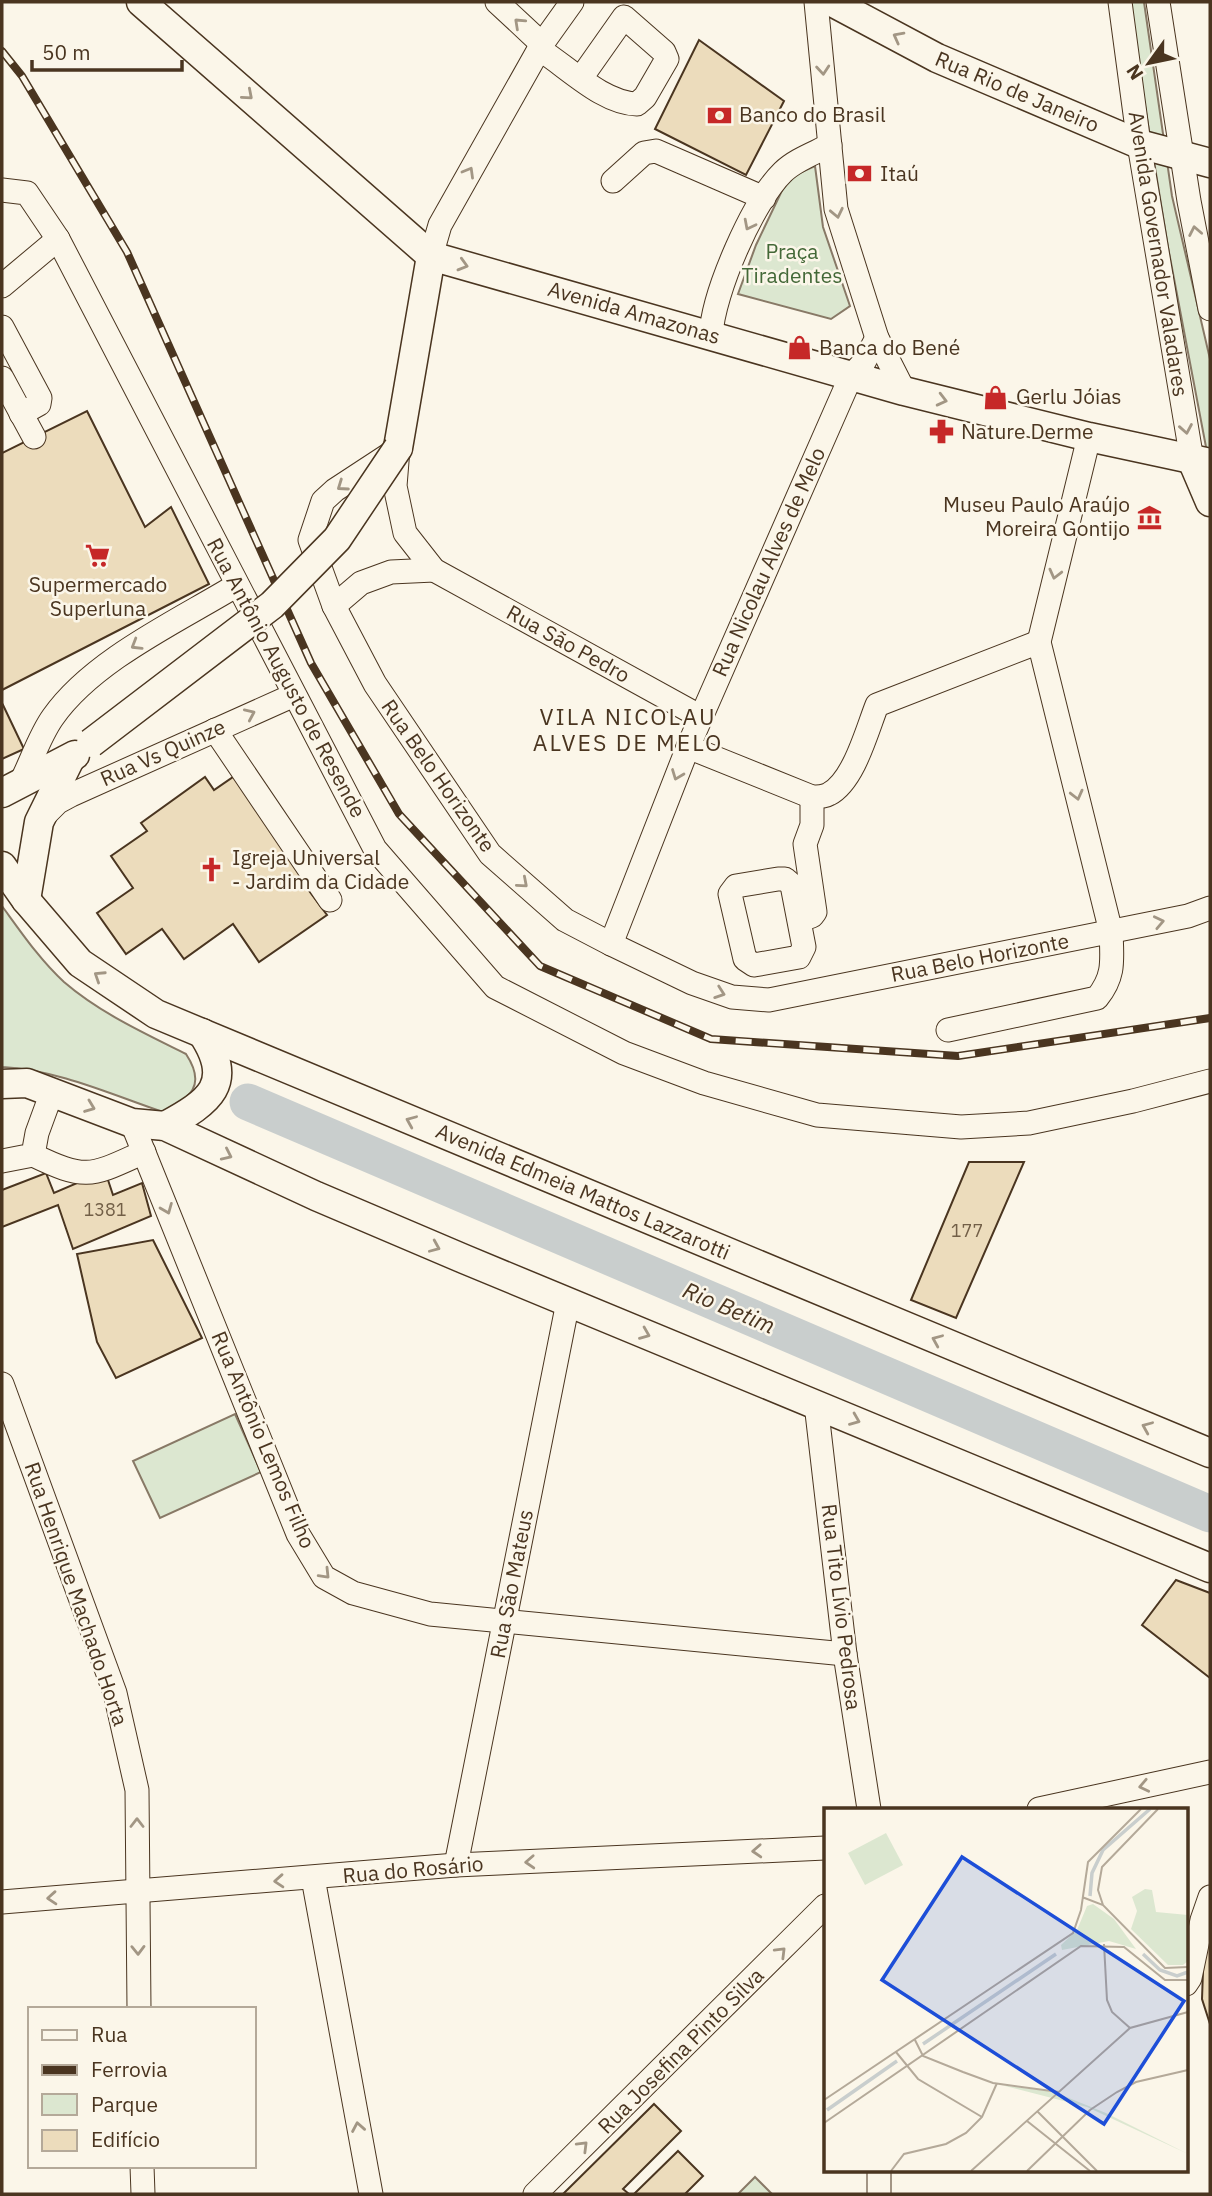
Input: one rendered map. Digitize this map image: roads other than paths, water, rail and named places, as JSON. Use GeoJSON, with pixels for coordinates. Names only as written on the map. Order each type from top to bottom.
{"type":"FeatureCollection","features":[{"type":"Feature","properties":{"kind":"main road","name":"Rua Rio de Janeiro"},"geometry":{"type":"LineString","coordinates":[[832,2],[937,58],[1139,144],[1210,163]]}},
{"type":"Feature","properties":{"kind":"main road","name":"Avenida Amazonas"},"geometry":{"type":"LineString","coordinates":[[147,4],[431,256],[904,391],[1201,462]]}},
{"type":"Feature","properties":{"kind":"main road"},"geometry":{"type":"LineString","coordinates":[[12,787],[80,751],[272,605],[337,539],[398,448],[431,256]]}},
{"type":"Feature","properties":{"kind":"main road","name":"Avenida Governador Valadares"},"geometry":{"type":"LineString","coordinates":[[1201,462],[1210,502]]}},
{"type":"Feature","properties":{"kind":"main road"},"geometry":{"type":"LineString","coordinates":[[26,900],[38,822],[80,751]]}},
{"type":"Feature","properties":{"kind":"main road","name":"Avenida Edmeia Mattos Lazzarotti"},"geometry":{"type":"LineString","coordinates":[[2,866],[26,900],[80,963],[156,1014],[1210,1453]]}},
{"type":"Feature","properties":{"kind":"main road"},"geometry":{"type":"LineString","coordinates":[[165,1126],[206,1100],[215,1088],[217,1065],[212,1048],[202,1033]]}},
{"type":"Feature","properties":{"kind":"main road"},"geometry":{"type":"LineString","coordinates":[[2,1084],[27,1083],[132,1123],[165,1126],[316,1196],[1210,1568]]}},
{"type":"Feature","properties":{"kind":"street"},"geometry":{"type":"LineString","coordinates":[[497,2],[541,47],[581,78]]}},
{"type":"Feature","properties":{"kind":"street"},"geometry":{"type":"LineString","coordinates":[[431,256],[440,225],[541,47],[572,2]]}},
{"type":"Feature","properties":{"kind":"street"},"geometry":{"type":"LineString","coordinates":[[816,2],[836,209],[877,338],[904,391]]}},
{"type":"Feature","properties":{"kind":"street","name":"Avenida Governador Valadares"},"geometry":{"type":"LineString","coordinates":[[1120,2],[1139,144],[1201,462]]}},
{"type":"Feature","properties":{"kind":"street","name":"Avenida Governador Valadares"},"geometry":{"type":"LineString","coordinates":[[1158,2],[1181,157],[1210,309]]}},
{"type":"Feature","properties":{"kind":"street"},"geometry":{"type":"LineString","coordinates":[[711,335],[714,310],[729,267],[774,181],[785,169],[830,145]]}},
{"type":"Feature","properties":{"kind":"street"},"geometry":{"type":"LineString","coordinates":[[613,181],[644,153],[656,151],[764,198]]}},
{"type":"Feature","properties":{"kind":"street","name":"Rua Antônio Augusto de Resende"},"geometry":{"type":"LineString","coordinates":[[2,190],[27,192],[58,239],[374,849],[495,986],[624,1053],[705,1083],[817,1115],[961,1127],[1029,1122],[1133,1101],[1210,1081]]}},
{"type":"Feature","properties":{"kind":"street"},"geometry":{"type":"LineString","coordinates":[[2,286],[58,239]]}},
{"type":"Feature","properties":{"kind":"street"},"geometry":{"type":"LineString","coordinates":[[2,327],[40,398],[40,404],[21,414]]}},
{"type":"Feature","properties":{"kind":"street","name":"Rua Nicolau Alves de Melo"},"geometry":{"type":"LineString","coordinates":[[611,944],[701,717],[851,376],[864,362],[877,338]]}},
{"type":"Feature","properties":{"kind":"street"},"geometry":{"type":"LineString","coordinates":[[2,377],[34,437]]}},
{"type":"Feature","properties":{"kind":"street"},"geometry":{"type":"LineString","coordinates":[[948,1030],[1097,998],[1107,985],[1112,966],[1111,932],[1039,642],[1089,437]]}},
{"type":"Feature","properties":{"kind":"street","name":"Rua São Pedro"},"geometry":{"type":"LineString","coordinates":[[398,448],[394,486],[405,533],[434,570],[701,717]]}},
{"type":"Feature","properties":{"kind":"street","name":"Rua Belo Horizonte"},"geometry":{"type":"LineString","coordinates":[[398,448],[323,501],[310,540],[334,606],[375,684],[490,854],[565,920],[692,983],[732,997],[769,1000],[1188,916],[1210,908]]}},
{"type":"Feature","properties":{"kind":"street"},"geometry":{"type":"LineString","coordinates":[[334,606],[361,583],[391,572],[434,570]]}},
{"type":"Feature","properties":{"kind":"street"},"geometry":{"type":"LineString","coordinates":[[12,787],[51,718],[77,688],[117,657],[237,585]]}},
{"type":"Feature","properties":{"kind":"street"},"geometry":{"type":"LineString","coordinates":[[688,747],[812,797],[828,795],[842,784],[858,754],[877,705],[1039,642]]}},
{"type":"Feature","properties":{"kind":"street","name":"Rua Vs Quinze"},"geometry":{"type":"LineString","coordinates":[[38,822],[58,802],[294,695]]}},
{"type":"Feature","properties":{"kind":"street"},"geometry":{"type":"LineString","coordinates":[[215,730],[330,900]]}},
{"type":"Feature","properties":{"kind":"street"},"geometry":{"type":"LineString","coordinates":[[800,920],[812,916],[814,912],[805,844],[812,825],[812,797]]}},
{"type":"Feature","properties":{"kind":"street"},"geometry":{"type":"LineString","coordinates":[[33,1155],[37,1133],[52,1092]]}},
{"type":"Feature","properties":{"kind":"street","name":"Rua Antônio Lemos Filho"},"geometry":{"type":"LineString","coordinates":[[132,1123],[298,1534],[324,1577],[353,1593],[430,1614],[845,1654]]}},
{"type":"Feature","properties":{"kind":"street"},"geometry":{"type":"LineString","coordinates":[[2,1161],[33,1155],[60,1168],[89,1174],[106,1170],[144,1153]]}},
{"type":"Feature","properties":{"kind":"street","name":"Rua São Mateus"},"geometry":{"type":"LineString","coordinates":[[456,1865],[568,1302]]}},
{"type":"Feature","properties":{"kind":"street","name":"Rua Henrique Machado Horta"},"geometry":{"type":"LineString","coordinates":[[2,1384],[115,1693],[137,1790],[139,2007]]}},
{"type":"Feature","properties":{"kind":"street","name":"Rua Tito Lívio Pedrosa"},"geometry":{"type":"LineString","coordinates":[[816,1404],[845,1654],[869,1808]]}},
{"type":"Feature","properties":{"kind":"street"},"geometry":{"type":"LineString","coordinates":[[1044,1808],[1210,1772]]}},
{"type":"Feature","properties":{"kind":"street","name":"Rua do Rosário"},"geometry":{"type":"LineString","coordinates":[[2,1902],[456,1865],[824,1848]]}},
{"type":"Feature","properties":{"kind":"street"},"geometry":{"type":"LineString","coordinates":[[313,1878],[371,2194]]}},
{"type":"Feature","properties":{"kind":"street"},"geometry":{"type":"LineString","coordinates":[[1188,1981],[1210,1897]]}},
{"type":"Feature","properties":{"kind":"street","name":"Rua Josefina Pinto Silva"},"geometry":{"type":"LineString","coordinates":[[535,2194],[824,1907]]}},
{"type":"Feature","properties":{"kind":"street"},"geometry":{"type":"LineString","coordinates":[[142,2168],[143,2194]]}},
{"type":"Feature","properties":{"kind":"street"},"geometry":{"type":"LineString","coordinates":[[879,2172],[879,2194]]}},
{"type":"Feature","properties":{"kind":"waterway","name":"Rio Betim"},"geometry":{"type":"LineString","coordinates":[[248,1102],[1210,1514]]}},
{"type":"Feature","properties":{"kind":"railway"},"geometry":{"type":"LineString","coordinates":[[2,51],[22,76],[127,252],[311,663],[399,814],[540,966],[711,1039],[958,1056],[1210,1018]]}},
{"type":"Feature","properties":{"kind":"place","name":"Banco do Brasil"},"geometry":{"type":"Point","coordinates":[719,115]}},
{"type":"Feature","properties":{"kind":"place","name":"Itaú"},"geometry":{"type":"Point","coordinates":[860,174]}},
{"type":"Feature","properties":{"kind":"place","name":"Banca do Bené"},"geometry":{"type":"Point","coordinates":[799,348]}},
{"type":"Feature","properties":{"kind":"place","name":"Gerlu Jóias"},"geometry":{"type":"Point","coordinates":[996,397]}},
{"type":"Feature","properties":{"kind":"place","name":"Nature Derme"},"geometry":{"type":"Point","coordinates":[941,432]}},
{"type":"Feature","properties":{"kind":"place","name":"Museu Paulo Araújo Moreira Gontijo"},"geometry":{"type":"Point","coordinates":[1150,517]}},
{"type":"Feature","properties":{"kind":"place","name":"Supermercado Superluna"},"geometry":{"type":"Point","coordinates":[98,556]}},
{"type":"Feature","properties":{"kind":"place","name":"Igreja Universal - Jardim da Cidade"},"geometry":{"type":"Point","coordinates":[212,870]}},
{"type":"Feature","properties":{"kind":"district","name":"VILA NICOLAU ALVES DE MELO"},"geometry":{"type":"Point","coordinates":[628,730]}},
{"type":"Feature","properties":{"kind":"park label","name":"Praça Tiradentes"},"geometry":{"type":"Point","coordinates":[792,264]}}]}
